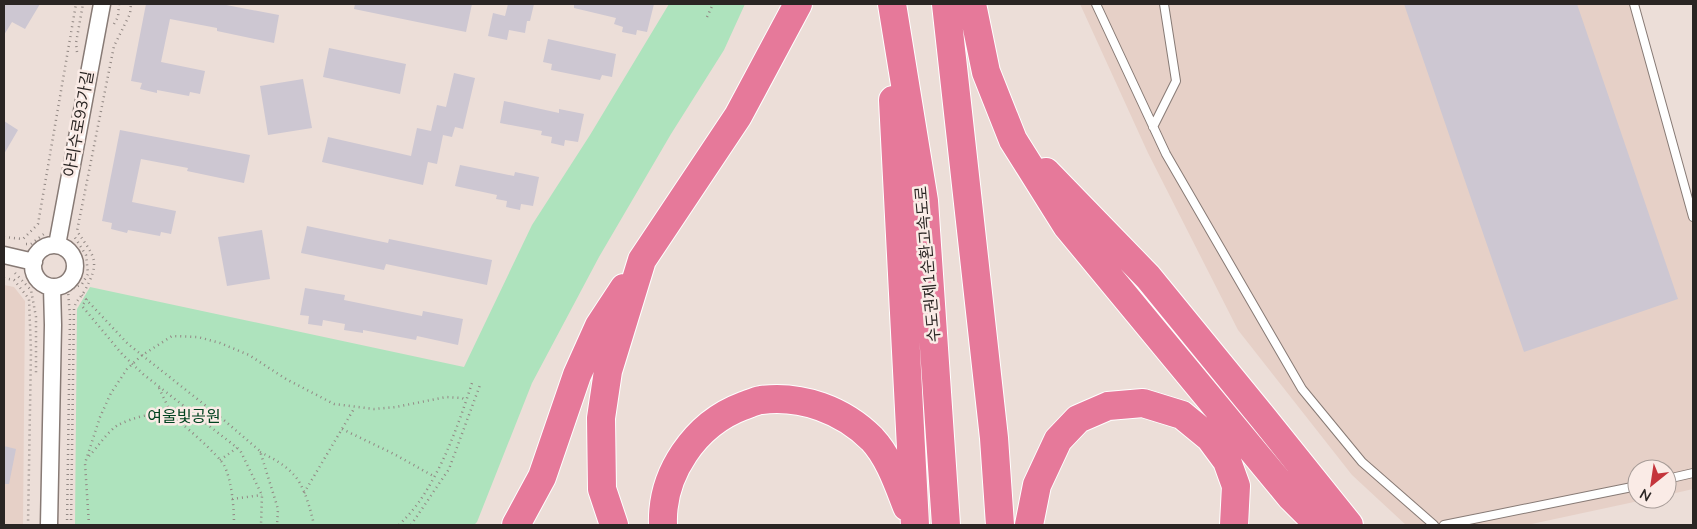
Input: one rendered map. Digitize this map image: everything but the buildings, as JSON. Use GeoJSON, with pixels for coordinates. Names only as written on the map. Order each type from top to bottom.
{"type":"FeatureCollection","features":[{"type":"Feature","properties":{"kind":"highway"},"geometry":{"type":"LineString","coordinates":[[516,525],[542,477],[577,375],[599,326],[738,116],[798,4]]}},
{"type":"Feature","properties":{"kind":"highway","name":"수도권제1순환고속도로"},"geometry":{"type":"LineString","coordinates":[[891,4],[896,180],[915,525]]}},
{"type":"Feature","properties":{"kind":"highway","name":"수도권제1순환고속도로"},"geometry":{"type":"LineString","coordinates":[[891,4],[924,201],[946,525]]}},
{"type":"Feature","properties":{"kind":"highway"},"geometry":{"type":"LineString","coordinates":[[946,4],[994,438],[1000,525]]}},
{"type":"Feature","properties":{"kind":"highway"},"geometry":{"type":"LineString","coordinates":[[972,4],[986,72],[1013,140],[1067,226],[1291,497],[1319,525]]}},
{"type":"Feature","properties":{"kind":"highway"},"geometry":{"type":"LineString","coordinates":[[1013,140],[1148,277],[1349,525]]}},
{"type":"Feature","properties":{"kind":"highway"},"geometry":{"type":"LineString","coordinates":[[614,525],[602,489],[601,418],[608,371],[642,260]]}},
{"type":"Feature","properties":{"kind":"highway"},"geometry":{"type":"LineString","coordinates":[[663,525],[662,511],[668,486],[678,462],[694,441],[712,424],[732,410],[759,400],[786,399],[811,402],[844,416],[873,440],[890,465],[915,525]]}},
{"type":"Feature","properties":{"kind":"highway"},"geometry":{"type":"LineString","coordinates":[[1029,525],[1037,486],[1058,440],[1078,419],[1108,406],[1143,403],[1182,415],[1210,438],[1216,446],[1227,461],[1236,486],[1234,525]]}},
{"type":"Feature","properties":{"kind":"street","name":"아리수로93가길"},"geometry":{"type":"LineString","coordinates":[[57,245],[102,4]]}},
{"type":"Feature","properties":{"kind":"street"},"geometry":{"type":"LineString","coordinates":[[57,245],[70,252],[75,265],[74,272],[66,283],[52,286],[40,281],[36,276],[34,262],[39,251],[57,245]]}},
{"type":"Feature","properties":{"kind":"street"},"geometry":{"type":"LineString","coordinates":[[4,256],[34,262]]}},
{"type":"Feature","properties":{"kind":"street"},"geometry":{"type":"LineString","coordinates":[[49,525],[52,286]]}},
{"type":"Feature","properties":{"kind":"lane"},"geometry":{"type":"LineString","coordinates":[[1096,4],[1166,154],[1302,389],[1362,462],[1434,525]]}},
{"type":"Feature","properties":{"kind":"lane"},"geometry":{"type":"LineString","coordinates":[[1153,127],[1176,81],[1164,4]]}},
{"type":"Feature","properties":{"kind":"lane"},"geometry":{"type":"LineString","coordinates":[[1634,4],[1693,217]]}},
{"type":"Feature","properties":{"kind":"lane"},"geometry":{"type":"LineString","coordinates":[[1677,477],[1693,473]]}},
{"type":"Feature","properties":{"kind":"lane"},"geometry":{"type":"LineString","coordinates":[[1444,525],[1627,488]]}},
{"type":"Feature","properties":{"kind":"path"},"geometry":{"type":"LineString","coordinates":[[4,236],[23,239],[38,224],[76,4]]}},
{"type":"Feature","properties":{"kind":"path"},"geometry":{"type":"LineString","coordinates":[[78,61],[76,43],[83,4]]}},
{"type":"Feature","properties":{"kind":"path"},"geometry":{"type":"LineString","coordinates":[[113,25],[118,17],[119,4]]}},
{"type":"Feature","properties":{"kind":"path"},"geometry":{"type":"LineString","coordinates":[[69,525],[74,308],[76,300],[82,294],[91,278],[96,264],[93,255],[77,231],[114,46],[130,14],[132,4]]}},
{"type":"Feature","properties":{"kind":"path"},"geometry":{"type":"LineString","coordinates":[[707,17],[713,4]]}},
{"type":"Feature","properties":{"kind":"path"},"geometry":{"type":"LineString","coordinates":[[25,244],[31,244],[44,234],[46,227]]}},
{"type":"Feature","properties":{"kind":"path"},"geometry":{"type":"LineString","coordinates":[[69,525],[70,316],[68,291],[82,284],[88,274],[86,255],[73,234]]}},
{"type":"Feature","properties":{"kind":"path"},"geometry":{"type":"LineString","coordinates":[[14,272],[31,290],[36,317],[36,376]]}},
{"type":"Feature","properties":{"kind":"path"},"geometry":{"type":"LineString","coordinates":[[4,278],[14,280],[29,299],[31,351],[28,525]]}},
{"type":"Feature","properties":{"kind":"path"},"geometry":{"type":"LineString","coordinates":[[82,294],[141,356],[157,366],[225,420],[260,451],[295,475],[304,493],[314,525]]}},
{"type":"Feature","properties":{"kind":"path"},"geometry":{"type":"LineString","coordinates":[[87,300],[82,306],[133,365],[240,450],[262,495],[261,525]]}},
{"type":"Feature","properties":{"kind":"path"},"geometry":{"type":"LineString","coordinates":[[89,525],[85,463],[111,393],[127,369],[141,356],[172,336],[198,337],[220,343],[249,355],[286,379],[334,404],[374,409],[396,407],[446,397],[466,400]]}},
{"type":"Feature","properties":{"kind":"path"},"geometry":{"type":"LineString","coordinates":[[400,525],[421,500],[435,477],[453,438],[472,383]]}},
{"type":"Feature","properties":{"kind":"path"},"geometry":{"type":"LineString","coordinates":[[411,525],[449,468],[480,385]]}},
{"type":"Feature","properties":{"kind":"path"},"geometry":{"type":"LineString","coordinates":[[159,387],[174,418]]}},
{"type":"Feature","properties":{"kind":"path"},"geometry":{"type":"LineString","coordinates":[[304,493],[355,407]]}},
{"type":"Feature","properties":{"kind":"path"},"geometry":{"type":"LineString","coordinates":[[86,458],[116,426],[150,415],[171,416],[210,448],[224,464],[232,499],[234,525]]}},
{"type":"Feature","properties":{"kind":"path"},"geometry":{"type":"LineString","coordinates":[[342,429],[394,454],[435,477]]}},
{"type":"Feature","properties":{"kind":"path"},"geometry":{"type":"LineString","coordinates":[[220,460],[237,448]]}},
{"type":"Feature","properties":{"kind":"path"},"geometry":{"type":"LineString","coordinates":[[260,451],[278,509],[277,525]]}},
{"type":"Feature","properties":{"kind":"path"},"geometry":{"type":"LineString","coordinates":[[232,499],[262,495]]}},
{"type":"Feature","properties":{"kind":"shaded area"},"geometry":{"type":"Polygon","coordinates":[[[1080,4],[1639,4],[1693,210],[1693,489],[1677,493],[1677,459],[1627,459],[1627,504],[1527,525],[1406,525],[1352,475],[1238,330],[1148,153],[1080,4]]]}},
{"type":"Feature","properties":{"kind":"shaded area"},"geometry":{"type":"Polygon","coordinates":[[[4,285],[14,287],[25,301],[23,525],[4,525],[4,285]]]}},
{"type":"Feature","properties":{"kind":"green space","name":"여울빛공원"},"geometry":{"type":"Polygon","coordinates":[[[669,4],[745,4],[724,50],[671,134],[599,257],[532,383],[477,522],[474,525],[75,525],[77,309],[90,287],[464,367],[532,225],[590,135],[669,4]]]}}]}
